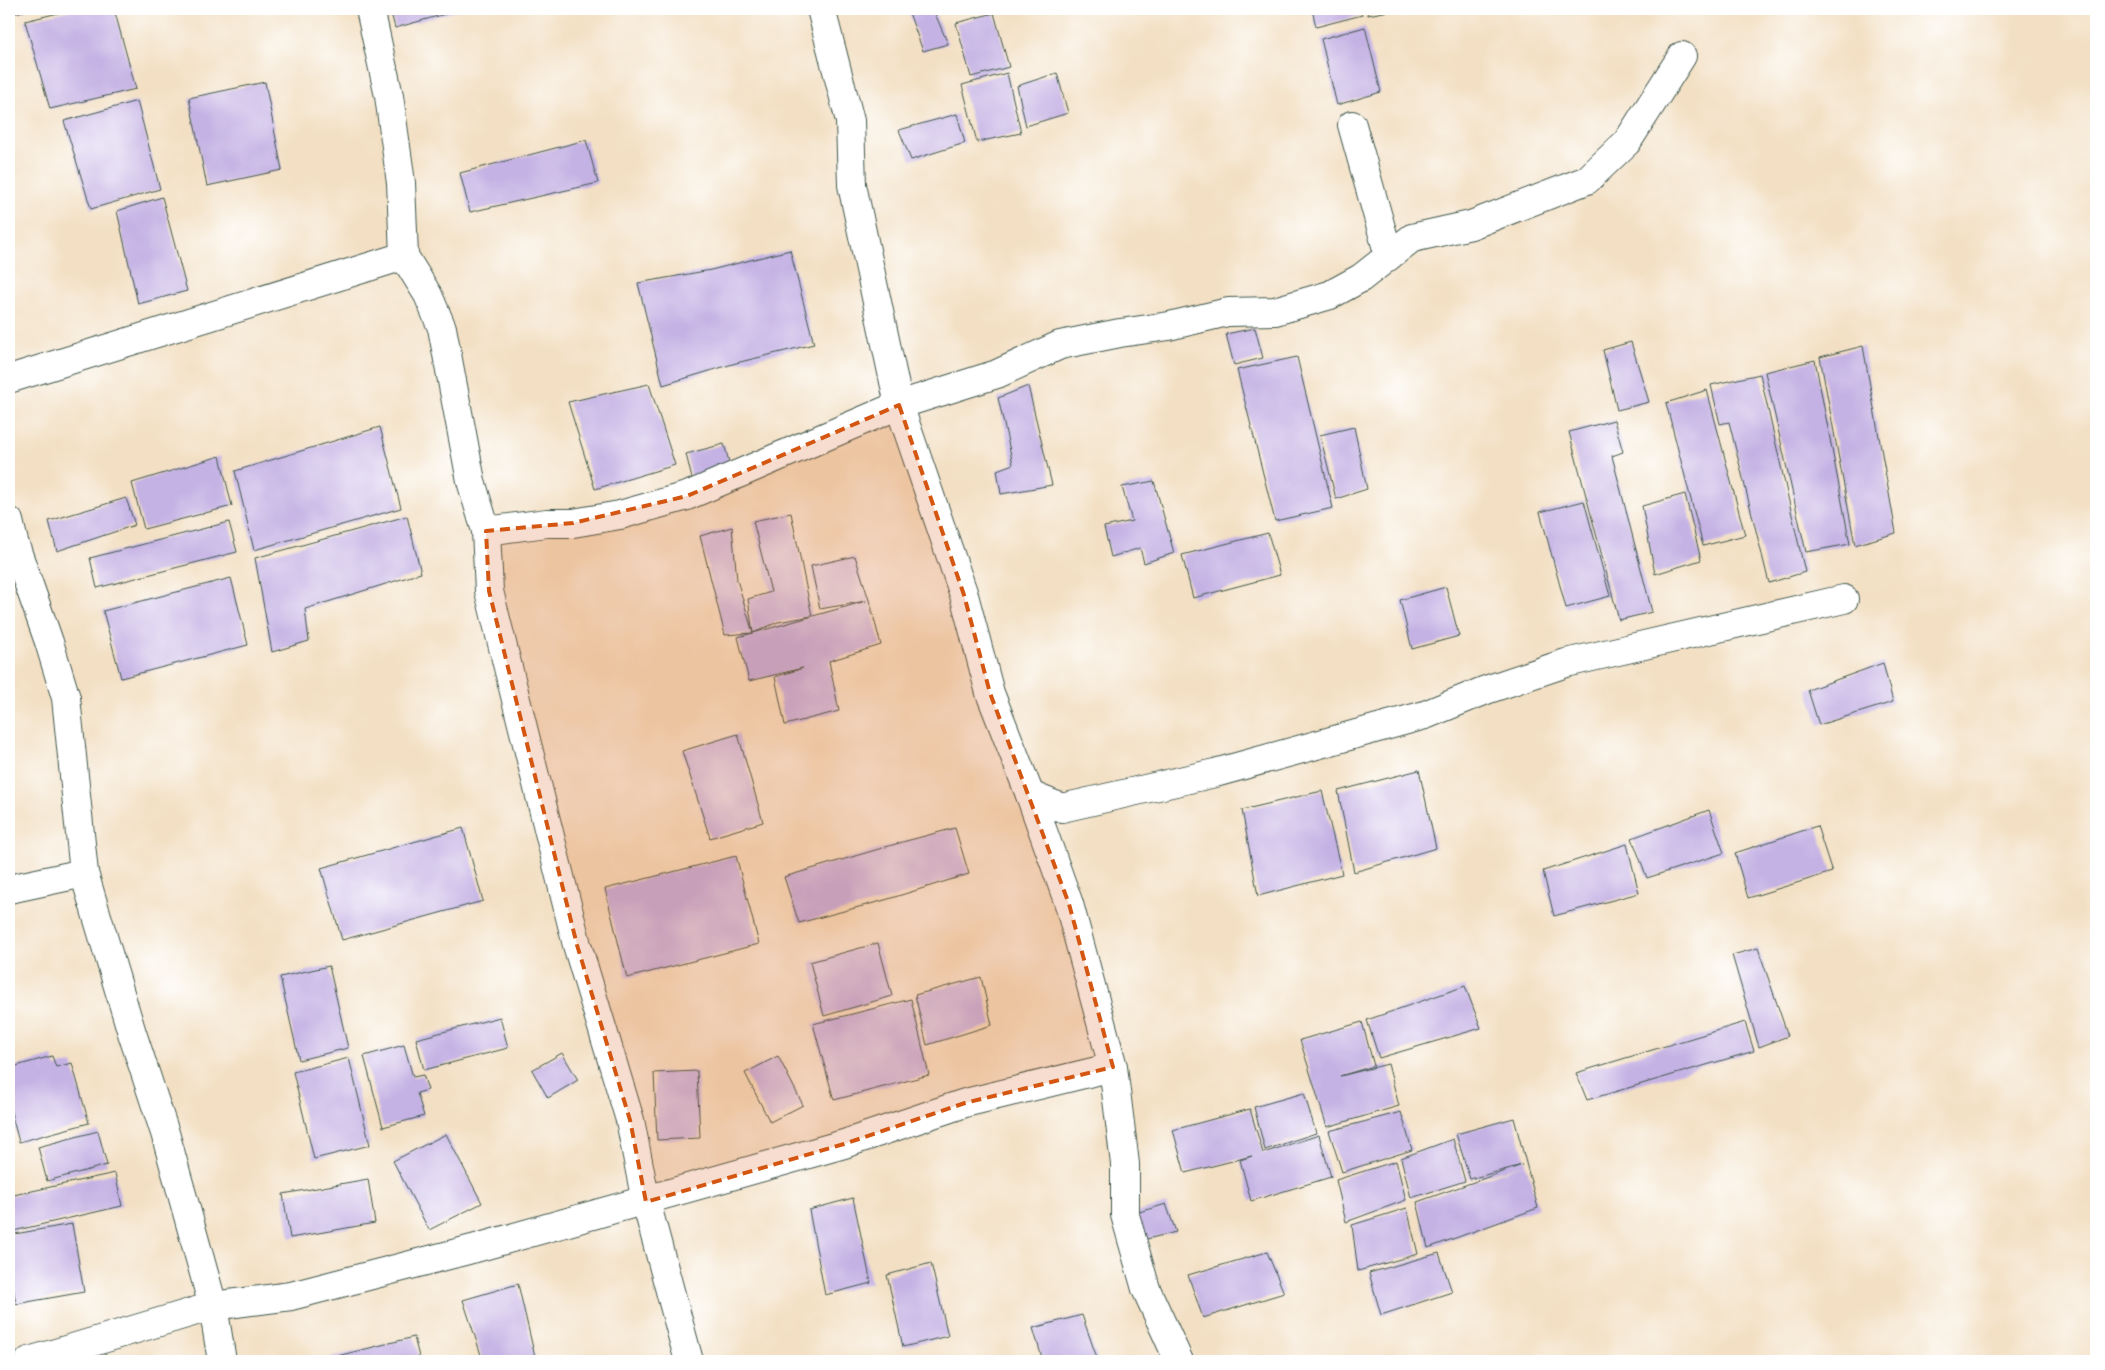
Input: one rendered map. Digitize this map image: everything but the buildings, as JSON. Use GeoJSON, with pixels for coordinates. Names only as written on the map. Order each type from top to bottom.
{"type":"FeatureCollection","features":[{"type":"Feature","properties":{"kind":"street"},"geometry":{"type":"LineString","coordinates":[[370,9],[389,96],[401,183],[404,256],[428,295],[442,328],[471,481],[486,531],[489,591],[577,945],[630,1120],[646,1202],[689,1361]]}},
{"type":"Feature","properties":{"kind":"street"},"geometry":{"type":"LineString","coordinates":[[821,9],[850,121],[852,185],[899,405],[964,594],[990,693],[1030,795],[1069,904],[1113,1067],[1124,1164],[1126,1215],[1146,1290],[1179,1361]]}},
{"type":"Feature","properties":{"kind":"street"},"geometry":{"type":"LineString","coordinates":[[486,531],[547,523],[573,523],[620,515],[687,496],[899,405],[997,374],[1060,345],[1120,333],[1169,326],[1228,312],[1275,311],[1330,295],[1361,278],[1412,238],[1471,225],[1587,180],[1627,142],[1682,56]]}},
{"type":"Feature","properties":{"kind":"street"},"geometry":{"type":"LineString","coordinates":[[1352,125],[1388,256]]}},
{"type":"Feature","properties":{"kind":"street"},"geometry":{"type":"LineString","coordinates":[[9,379],[404,256]]}},
{"type":"Feature","properties":{"kind":"street"},"geometry":{"type":"LineString","coordinates":[[9,521],[66,698],[84,874],[132,1033],[165,1133],[212,1306],[222,1361]]}},
{"type":"Feature","properties":{"kind":"street"},"geometry":{"type":"LineString","coordinates":[[1030,795],[1062,808],[1215,774],[1425,715],[1486,690],[1566,662],[1844,599]]}},
{"type":"Feature","properties":{"kind":"street"},"geometry":{"type":"LineString","coordinates":[[9,889],[84,874]]}},
{"type":"Feature","properties":{"kind":"street"},"geometry":{"type":"LineString","coordinates":[[29,1361],[212,1306],[291,1296],[646,1202],[844,1144],[965,1103],[1113,1067]]}},
{"type":"Feature","properties":{"kind":"highlighted area"},"geometry":{"type":"Polygon","coordinates":[[[899,405],[964,595],[990,693],[1069,904],[1113,1067],[965,1103],[844,1144],[646,1202],[630,1120],[577,945],[489,591],[486,531],[573,523],[687,496],[899,405]]]}}]}
